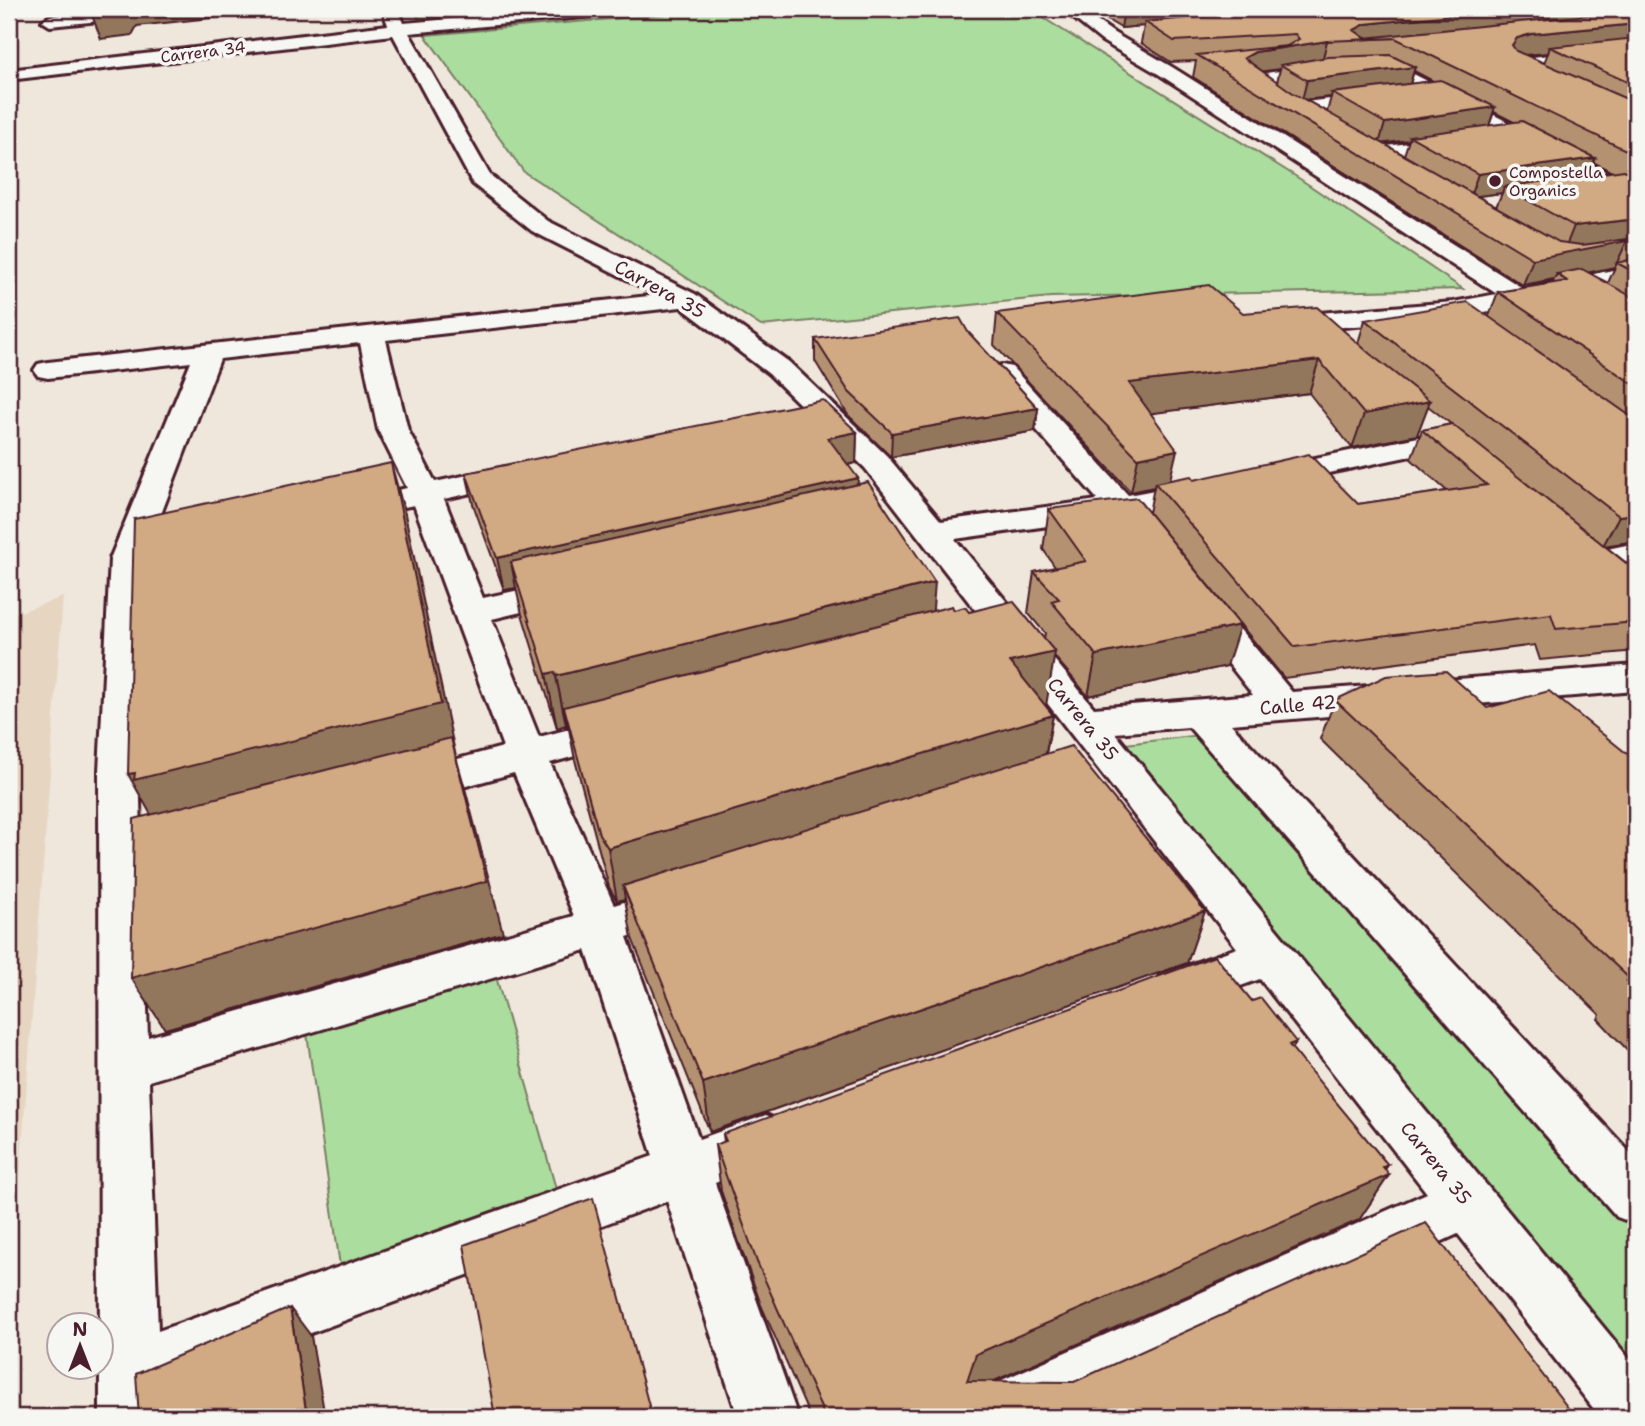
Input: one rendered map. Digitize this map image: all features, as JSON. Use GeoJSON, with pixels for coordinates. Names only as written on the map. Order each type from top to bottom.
{"type":"FeatureCollection","features":[{"type":"Feature","properties":{"kind":"street"},"geometry":{"type":"LineString","coordinates":[[49,22],[169,9]]}},
{"type":"Feature","properties":{"kind":"street","name":"Carrera 34"},"geometry":{"type":"LineString","coordinates":[[9,75],[394,19],[616,9]]}},
{"type":"Feature","properties":{"kind":"street"},"geometry":{"type":"LineString","coordinates":[[1070,9],[1108,37],[1166,71],[1520,298]]}},
{"type":"Feature","properties":{"kind":"street","name":"Carrera 35"},"geometry":{"type":"LineString","coordinates":[[394,19],[481,179],[540,226],[685,299],[779,368],[805,411],[876,462],[1085,722],[1098,769],[1271,955],[1636,1413]]}},
{"type":"Feature","properties":{"kind":"street"},"geometry":{"type":"LineString","coordinates":[[1108,37],[1136,35]]}},
{"type":"Feature","properties":{"kind":"street"},"geometry":{"type":"LineString","coordinates":[[1246,63],[1395,48]]}},
{"type":"Feature","properties":{"kind":"street"},"geometry":{"type":"LineString","coordinates":[[1548,82],[1516,66],[1524,62],[1636,50]]}},
{"type":"Feature","properties":{"kind":"street"},"geometry":{"type":"LineString","coordinates":[[1608,53],[1636,64]]}},
{"type":"Feature","properties":{"kind":"street"},"geometry":{"type":"LineString","coordinates":[[1299,58],[1322,70]]}},
{"type":"Feature","properties":{"kind":"street"},"geometry":{"type":"LineString","coordinates":[[1329,128],[1252,80],[1322,70],[1388,66],[1627,190]]}},
{"type":"Feature","properties":{"kind":"street"},"geometry":{"type":"LineString","coordinates":[[1166,71],[1193,69]]}},
{"type":"Feature","properties":{"kind":"street"},"geometry":{"type":"LineString","coordinates":[[1297,109],[1438,92]]}},
{"type":"Feature","properties":{"kind":"street"},"geometry":{"type":"LineString","coordinates":[[1373,154],[1519,134]]}},
{"type":"Feature","properties":{"kind":"street"},"geometry":{"type":"LineString","coordinates":[[1351,141],[1408,174]]}},
{"type":"Feature","properties":{"kind":"street"},"geometry":{"type":"LineString","coordinates":[[1575,191],[1627,190]]}},
{"type":"Feature","properties":{"kind":"street"},"geometry":{"type":"LineString","coordinates":[[1610,257],[1636,253]]}},
{"type":"Feature","properties":{"kind":"street"},"geometry":{"type":"LineString","coordinates":[[1334,346],[1307,322],[1452,310],[1578,287],[1636,272]]}},
{"type":"Feature","properties":{"kind":"street"},"geometry":{"type":"LineString","coordinates":[[1578,287],[1613,307]]}},
{"type":"Feature","properties":{"kind":"street"},"geometry":{"type":"LineString","coordinates":[[48,370],[685,299]]}},
{"type":"Feature","properties":{"kind":"street"},"geometry":{"type":"LineString","coordinates":[[1452,310],[1485,334]]}},
{"type":"Feature","properties":{"kind":"street"},"geometry":{"type":"LineString","coordinates":[[371,334],[393,430],[426,494],[526,755],[601,927],[768,1417]]}},
{"type":"Feature","properties":{"kind":"street"},"geometry":{"type":"LineString","coordinates":[[977,346],[1123,506],[1156,548]]}},
{"type":"Feature","properties":{"kind":"street"},"geometry":{"type":"LineString","coordinates":[[209,352],[147,555],[118,771],[142,859],[125,1066],[130,1394],[684,1170],[814,1122]]}},
{"type":"Feature","properties":{"kind":"street"},"geometry":{"type":"LineString","coordinates":[[874,519],[924,521],[1123,506],[1238,483],[1458,449],[1418,417]]}},
{"type":"Feature","properties":{"kind":"street"},"geometry":{"type":"LineString","coordinates":[[371,506],[548,467]]}},
{"type":"Feature","properties":{"kind":"street"},"geometry":{"type":"LineString","coordinates":[[1626,586],[1585,552],[1636,553]]}},
{"type":"Feature","properties":{"kind":"street"},"geometry":{"type":"LineString","coordinates":[[1181,580],[1282,706]]}},
{"type":"Feature","properties":{"kind":"street"},"geometry":{"type":"LineString","coordinates":[[472,612],[593,584]]}},
{"type":"Feature","properties":{"kind":"street"},"geometry":{"type":"LineString","coordinates":[[969,638],[1009,628]]}},
{"type":"Feature","properties":{"kind":"street","name":"Calle 42"},"geometry":{"type":"LineString","coordinates":[[1085,722],[1636,678]]}},
{"type":"Feature","properties":{"kind":"street"},"geometry":{"type":"LineString","coordinates":[[1523,687],[1564,721]]}},
{"type":"Feature","properties":{"kind":"street"},"geometry":{"type":"LineString","coordinates":[[1199,713],[1636,1198]]}},
{"type":"Feature","properties":{"kind":"street"},"geometry":{"type":"LineString","coordinates":[[378,795],[660,719]]}},
{"type":"Feature","properties":{"kind":"street"},"geometry":{"type":"LineString","coordinates":[[125,1066],[667,906]]}},
{"type":"Feature","properties":{"kind":"street"},"geometry":{"type":"LineString","coordinates":[[1128,1007],[1271,955]]}},
{"type":"Feature","properties":{"kind":"street"},"geometry":{"type":"LineString","coordinates":[[990,1417],[1468,1202]]}},
{"type":"Feature","properties":{"kind":"shaded area"},"geometry":{"type":"Polygon","coordinates":[[[63,597],[9,1324],[9,616],[63,597]]]}},
{"type":"Feature","properties":{"kind":"green space"},"geometry":{"type":"Polygon","coordinates":[[[415,9],[561,9],[419,20],[415,9]]]}},
{"type":"Feature","properties":{"kind":"green space"},"geometry":{"type":"Polygon","coordinates":[[[727,9],[1029,9],[1300,179],[1463,289],[1051,297],[761,326],[524,172],[425,35],[727,9]]]}},
{"type":"Feature","properties":{"kind":"green space"},"geometry":{"type":"Polygon","coordinates":[[[1209,734],[1636,1198],[1636,1391],[1117,745],[1209,734]]]}},
{"type":"Feature","properties":{"kind":"green space"},"geometry":{"type":"Polygon","coordinates":[[[495,973],[558,1196],[342,1280],[307,1034],[495,973]]]}},
{"type":"Feature","properties":{"kind":"building"},"geometry":{"type":"Polygon","coordinates":[[[1285,9],[1509,9],[1365,24],[1354,30],[1365,38],[1636,10],[1636,24],[1531,34],[1517,38],[1512,45],[1516,51],[1636,103],[1636,155],[1395,38],[1327,41],[1255,52],[1244,58],[1293,93],[1559,242],[1582,245],[1636,238],[1636,244],[1627,241],[1533,259],[1197,55],[1287,46],[1299,39],[1295,34],[1174,41],[1145,22],[1285,9]]]}},
{"type":"Feature","properties":{"kind":"building"},"geometry":{"type":"Polygon","coordinates":[[[1636,38],[1636,86],[1550,47],[1636,38]]]}},
{"type":"Feature","properties":{"kind":"building"},"geometry":{"type":"Polygon","coordinates":[[[1390,55],[1415,67],[1307,80],[1281,65],[1328,57],[1390,55]]]}},
{"type":"Feature","properties":{"kind":"building"},"geometry":{"type":"Polygon","coordinates":[[[1441,80],[1495,107],[1385,123],[1332,93],[1441,80]]]}},
{"type":"Feature","properties":{"kind":"building"},"geometry":{"type":"Polygon","coordinates":[[[1522,121],[1595,158],[1478,174],[1410,136],[1522,121]]]}},
{"type":"Feature","properties":{"kind":"building"},"geometry":{"type":"Polygon","coordinates":[[[1624,170],[1636,175],[1636,219],[1574,226],[1504,187],[1624,170]]]}},
{"type":"Feature","properties":{"kind":"building"},"geometry":{"type":"Polygon","coordinates":[[[1636,258],[1636,273],[1617,263],[1636,258]]]}},
{"type":"Feature","properties":{"kind":"building"},"geometry":{"type":"Polygon","coordinates":[[[1582,269],[1636,299],[1636,386],[1498,292],[1567,281],[1557,274],[1582,269]]]}},
{"type":"Feature","properties":{"kind":"building"},"geometry":{"type":"Polygon","coordinates":[[[1209,285],[1243,313],[1317,307],[1369,353],[1430,401],[1364,414],[1319,360],[1129,383],[1177,450],[1138,458],[997,313],[1209,285]]]}},
{"type":"Feature","properties":{"kind":"building"},"geometry":{"type":"Polygon","coordinates":[[[1468,302],[1636,420],[1636,514],[1619,516],[1365,320],[1468,302]]]}},
{"type":"Feature","properties":{"kind":"building"},"geometry":{"type":"Polygon","coordinates":[[[960,318],[968,332],[1038,408],[892,433],[849,392],[815,339],[960,318]]]}},
{"type":"Feature","properties":{"kind":"building"},"geometry":{"type":"Polygon","coordinates":[[[823,400],[857,432],[828,438],[858,478],[497,558],[466,473],[823,400]]]}},
{"type":"Feature","properties":{"kind":"building"},"geometry":{"type":"Polygon","coordinates":[[[1452,424],[1636,571],[1636,622],[1556,629],[1551,614],[1295,647],[1155,483],[1191,476],[1194,480],[1309,454],[1358,504],[1487,485],[1422,430],[1452,424]]]}},
{"type":"Feature","properties":{"kind":"building"},"geometry":{"type":"Polygon","coordinates":[[[391,463],[441,704],[134,780],[135,773],[128,774],[134,519],[391,463]]]}},
{"type":"Feature","properties":{"kind":"building"},"geometry":{"type":"Polygon","coordinates":[[[868,482],[935,582],[556,676],[555,672],[546,674],[511,562],[868,482]]]}},
{"type":"Feature","properties":{"kind":"building"},"geometry":{"type":"Polygon","coordinates":[[[1137,498],[1240,625],[1096,655],[1051,601],[1059,599],[1034,572],[1086,561],[1049,509],[1137,498]]]}},
{"type":"Feature","properties":{"kind":"building"},"geometry":{"type":"Polygon","coordinates":[[[1013,601],[1055,652],[1010,662],[1053,715],[608,848],[599,834],[564,707],[952,606],[954,610],[965,607],[969,612],[1013,601]]]}},
{"type":"Feature","properties":{"kind":"building"},"geometry":{"type":"Polygon","coordinates":[[[1446,671],[1487,708],[1549,691],[1636,761],[1636,990],[1627,981],[1631,980],[1335,700],[1386,676],[1446,671]]]}},
{"type":"Feature","properties":{"kind":"building"},"geometry":{"type":"Polygon","coordinates":[[[451,738],[487,881],[131,978],[134,819],[451,738]]]}},
{"type":"Feature","properties":{"kind":"building"},"geometry":{"type":"Polygon","coordinates":[[[1071,746],[1205,911],[703,1083],[623,886],[1071,746]]]}},
{"type":"Feature","properties":{"kind":"building"},"geometry":{"type":"Polygon","coordinates":[[[1215,956],[1252,1001],[1261,998],[1296,1042],[1289,1045],[1388,1165],[1383,1167],[1389,1175],[976,1354],[967,1381],[1074,1382],[1426,1223],[1575,1417],[842,1417],[841,1414],[825,1417],[757,1262],[715,1145],[726,1141],[723,1134],[1215,956]]]}},
{"type":"Feature","properties":{"kind":"building"},"geometry":{"type":"Polygon","coordinates":[[[593,1198],[652,1417],[483,1417],[494,1411],[464,1245],[593,1198]]]}},
{"type":"Feature","properties":{"kind":"building"},"geometry":{"type":"Polygon","coordinates":[[[290,1308],[307,1417],[139,1417],[136,1374],[290,1308]]]}},
{"type":"Feature","properties":{"kind":"place","name":"Compostella Organics"},"geometry":{"type":"Point","coordinates":[1495,181]}}]}
